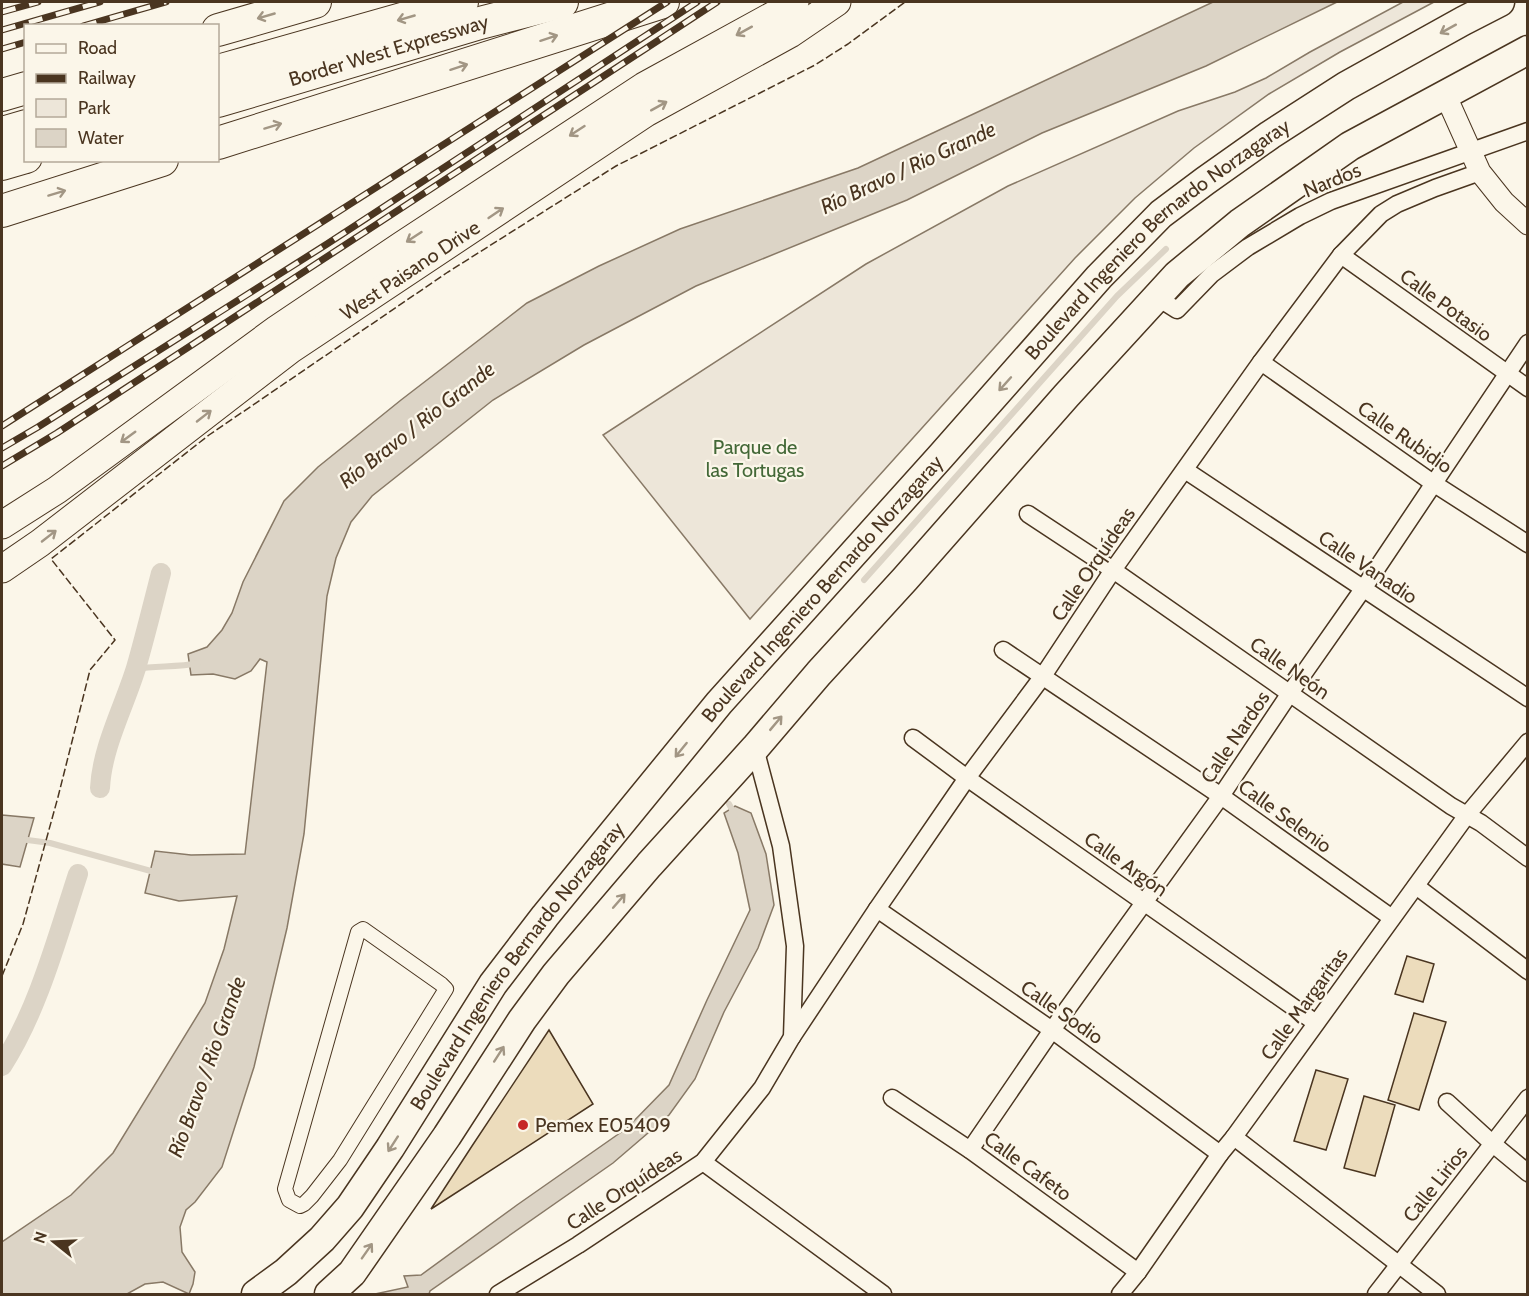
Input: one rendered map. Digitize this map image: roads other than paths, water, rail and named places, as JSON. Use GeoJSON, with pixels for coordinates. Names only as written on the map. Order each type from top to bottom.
{"type":"FeatureCollection","features":[{"type":"Feature","properties":{"kind":"highway"},"geometry":{"type":"LineString","coordinates":[[219,30],[315,2]]}},
{"type":"Feature","properties":{"kind":"highway","name":"Border West Expressway"},"geometry":{"type":"LineString","coordinates":[[219,71],[471,12],[562,2]]}},
{"type":"Feature","properties":{"kind":"highway"},"geometry":{"type":"LineString","coordinates":[[219,143],[663,2]]}},
{"type":"Feature","properties":{"kind":"highway","name":"Boulevard Ingeniero Bernardo Norzagaray"},"geometry":{"type":"LineString","coordinates":[[256,1294],[286,1272],[322,1239],[350,1207],[390,1148],[493,984],[544,916],[719,703],[1099,277],[1161,214],[1270,135],[1346,86],[1500,2]]}},
{"type":"Feature","properties":{"kind":"highway","name":"Border West Expressway"},"geometry":{"type":"LineString","coordinates":[[219,101],[471,12]]}},
{"type":"Feature","properties":{"kind":"highway","name":"Boulevard Ingeniero Bernardo Norzagaray"},"geometry":{"type":"LineString","coordinates":[[329,1294],[352,1273],[447,1136],[522,1020],[556,974],[819,673],[1066,396],[1167,304],[1177,275],[1248,216],[1350,146],[1527,50]]}},
{"type":"Feature","properties":{"kind":"highway"},"geometry":{"type":"LineString","coordinates":[[2,95],[24,89]]}},
{"type":"Feature","properties":{"kind":"highway"},"geometry":{"type":"LineString","coordinates":[[2,133],[24,127]]}},
{"type":"Feature","properties":{"kind":"highway"},"geometry":{"type":"LineString","coordinates":[[2,164],[24,158]]}},
{"type":"Feature","properties":{"kind":"highway"},"geometry":{"type":"LineString","coordinates":[[2,211],[156,162]]}},
{"type":"Feature","properties":{"kind":"highway"},"geometry":{"type":"LineString","coordinates":[[443,1065],[477,1089]]}},
{"type":"Feature","properties":{"kind":"main road","name":"West Paisano Drive"},"geometry":{"type":"LineString","coordinates":[[2,569],[49,536],[283,340],[402,245],[644,86],[795,2]]}},
{"type":"Feature","properties":{"kind":"main road","name":"West Paisano Drive"},"geometry":{"type":"LineString","coordinates":[[2,525],[283,340],[646,113],[790,34],[837,2]]}},
{"type":"Feature","properties":{"kind":"street"},"geometry":{"type":"LineString","coordinates":[[1445,94],[1480,172],[1504,202],[1527,224]]}},
{"type":"Feature","properties":{"kind":"street","name":"Nardos"},"geometry":{"type":"LineString","coordinates":[[1167,304],[1248,247],[1300,216],[1331,201],[1527,131]]}},
{"type":"Feature","properties":{"kind":"street","name":"Calle Orquídeas"},"geometry":{"type":"LineString","coordinates":[[498,1294],[578,1245],[703,1162],[762,1088],[792,1036],[967,778],[1043,676],[1113,570],[1261,362],[1341,255],[1381,214],[1397,204],[1480,172]]}},
{"type":"Feature","properties":{"kind":"street","name":"Calle Potasio"},"geometry":{"type":"LineString","coordinates":[[1341,255],[1527,388]]}},
{"type":"Feature","properties":{"kind":"street","name":"Calle Nardos"},"geometry":{"type":"LineString","coordinates":[[970,1150],[1052,1030],[1221,796],[1527,343]]}},
{"type":"Feature","properties":{"kind":"street","name":"Calle Rubidio"},"geometry":{"type":"LineString","coordinates":[[1261,362],[1433,483],[1527,544]]}},
{"type":"Feature","properties":{"kind":"street","name":"Calle Vanadio"},"geometry":{"type":"LineString","coordinates":[[1185,470],[1527,698]]}},
{"type":"Feature","properties":{"kind":"street","name":"Calle Neón"},"geometry":{"type":"LineString","coordinates":[[1028,514],[1113,570],[1451,806],[1481,823],[1527,858]]}},
{"type":"Feature","properties":{"kind":"street","name":"Calle Selenio"},"geometry":{"type":"LineString","coordinates":[[1003,650],[1221,796],[1392,918]]}},
{"type":"Feature","properties":{"kind":"street","name":"Calle Argón"},"geometry":{"type":"LineString","coordinates":[[913,738],[1316,1023]]}},
{"type":"Feature","properties":{"kind":"street","name":"Calle Margaritas"},"geometry":{"type":"LineString","coordinates":[[1120,1294],[1467,815],[1527,742]]}},
{"type":"Feature","properties":{"kind":"street","name":"Calle Orquídeas"},"geometry":{"type":"LineString","coordinates":[[755,748],[781,846],[795,946],[792,1036]]}},
{"type":"Feature","properties":{"kind":"street"},"geometry":{"type":"LineString","coordinates":[[1416,886],[1527,971]]}},
{"type":"Feature","properties":{"kind":"street","name":"Calle Sodio"},"geometry":{"type":"LineString","coordinates":[[877,909],[1052,1030],[1220,1154]]}},
{"type":"Feature","properties":{"kind":"street"},"geometry":{"type":"LineString","coordinates":[[363,930],[446,989],[340,1160],[312,1196],[300,1206],[289,1200],[285,1189],[358,932],[363,930]]}},
{"type":"Feature","properties":{"kind":"street","name":"Calle Cafeto"},"geometry":{"type":"LineString","coordinates":[[892,1098],[970,1150],[1138,1272]]}},
{"type":"Feature","properties":{"kind":"street","name":"Calle Lirios"},"geometry":{"type":"LineString","coordinates":[[1376,1294],[1527,1098]]}},
{"type":"Feature","properties":{"kind":"street"},"geometry":{"type":"LineString","coordinates":[[1448,1102],[1527,1173]]}},
{"type":"Feature","properties":{"kind":"street"},"geometry":{"type":"LineString","coordinates":[[1234,1137],[1437,1294]]}},
{"type":"Feature","properties":{"kind":"street"},"geometry":{"type":"LineString","coordinates":[[703,1162],[883,1294]]}},
{"type":"Feature","properties":{"kind":"water","name":"Río Bravo / Rio Grande"},"geometry":{"type":"Polygon","coordinates":[[[1213,2],[1337,2],[1206,66],[1042,133],[907,200],[696,286],[584,345],[493,400],[372,496],[351,522],[336,558],[327,596],[304,834],[287,928],[254,1067],[222,1167],[186,1210],[180,1227],[182,1252],[195,1272],[189,1294],[163,1282],[145,1284],[127,1294],[2,1294],[2,1242],[71,1195],[113,1153],[205,1003],[224,949],[237,896],[179,901],[145,893],[155,851],[191,855],[245,854],[267,662],[260,659],[251,671],[235,679],[213,674],[191,675],[188,654],[207,647],[222,630],[232,613],[243,582],[284,501],[318,467],[527,303],[599,266],[680,229],[858,168],[1213,2]]]}},
{"type":"Feature","properties":{"kind":"water"},"geometry":{"type":"Polygon","coordinates":[[[735,806],[751,813],[766,854],[774,905],[758,948],[724,1012],[695,1079],[669,1115],[613,1163],[430,1291],[429,1294],[375,1294],[408,1287],[404,1276],[421,1275],[627,1128],[669,1085],[750,910],[738,853],[724,813],[735,806]]]}},
{"type":"Feature","properties":{"kind":"water"},"geometry":{"type":"Polygon","coordinates":[[[2,815],[34,818],[20,867],[2,864],[2,815]]]}},
{"type":"Feature","properties":{"kind":"waterway"},"geometry":{"type":"LineString","coordinates":[[864,580],[1117,296],[1166,249]]}},
{"type":"Feature","properties":{"kind":"waterway"},"geometry":{"type":"LineString","coordinates":[[100,788],[105,757],[136,668],[161,573]]}},
{"type":"Feature","properties":{"kind":"waterway"},"geometry":{"type":"LineString","coordinates":[[136,669],[198,663]]}},
{"type":"Feature","properties":{"kind":"waterway"},"geometry":{"type":"LineString","coordinates":[[729,804],[735,815]]}},
{"type":"Feature","properties":{"kind":"waterway"},"geometry":{"type":"LineString","coordinates":[[20,839],[50,843],[158,873]]}},
{"type":"Feature","properties":{"kind":"waterway"},"geometry":{"type":"LineString","coordinates":[[2,1066],[36,998],[78,874]]}},
{"type":"Feature","properties":{"kind":"railway"},"geometry":{"type":"LineString","coordinates":[[2,12],[38,2]]}},
{"type":"Feature","properties":{"kind":"railway"},"geometry":{"type":"LineString","coordinates":[[2,30],[100,2]]}},
{"type":"Feature","properties":{"kind":"railway"},"geometry":{"type":"LineString","coordinates":[[90,24],[166,2]]}},
{"type":"Feature","properties":{"kind":"railway"},"geometry":{"type":"LineString","coordinates":[[2,426],[667,2]]}},
{"type":"Feature","properties":{"kind":"railway"},"geometry":{"type":"LineString","coordinates":[[2,448],[327,244],[697,2]]}},
{"type":"Feature","properties":{"kind":"railway"},"geometry":{"type":"LineString","coordinates":[[2,466],[57,433],[717,2]]}},
{"type":"Feature","properties":{"kind":"railway"},"geometry":{"type":"LineString","coordinates":[[2,49],[24,43]]}},
{"type":"Feature","properties":{"kind":"place","name":"Pemex E05409"},"geometry":{"type":"Point","coordinates":[523,1125]}},
{"type":"Feature","properties":{"kind":"park label","name":"Parque de las Tortugas"},"geometry":{"type":"Point","coordinates":[755,458]}}]}
